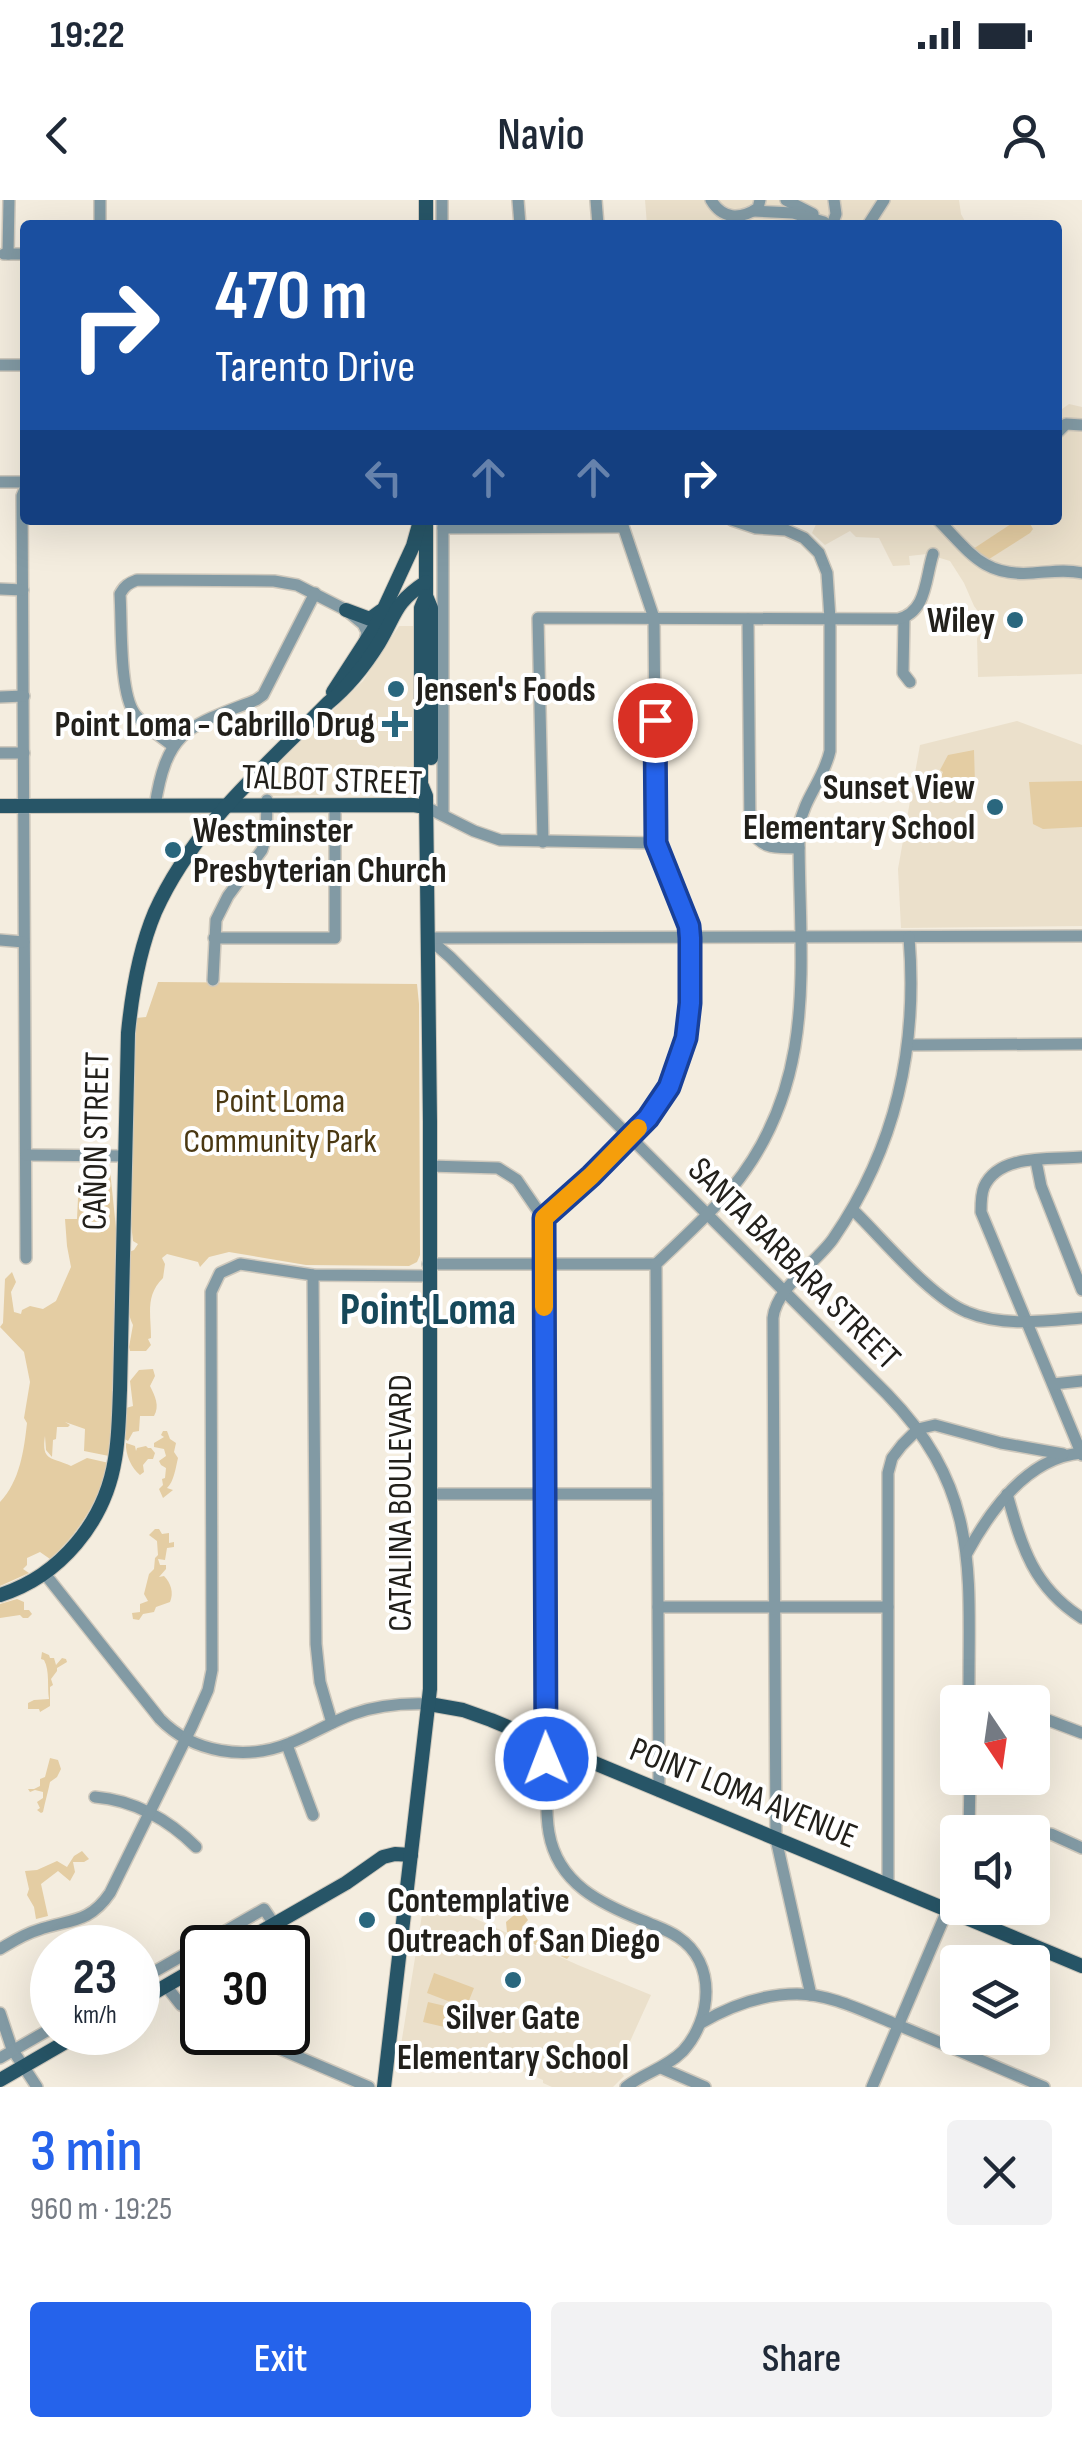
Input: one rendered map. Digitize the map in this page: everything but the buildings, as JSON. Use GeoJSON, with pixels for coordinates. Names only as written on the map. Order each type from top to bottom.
{"type":"FeatureCollection","features":[{"type":"Feature","properties":{"kind":"main road","name":"CAÑON STREET"},"geometry":{"type":"LineString","coordinates":[[328,703],[388,602],[421,525]]}},
{"type":"Feature","properties":{"kind":"main road","name":"CATALINA BOULEVARD"},"geometry":{"type":"LineString","coordinates":[[423,525],[426,589],[432,608],[430,785],[426,802]]}},
{"type":"Feature","properties":{"kind":"main road","name":"CATALINA BOULEVARD"},"geometry":{"type":"LineString","coordinates":[[384,2087],[429,1704],[430,1166],[421,625],[426,589]]}},
{"type":"Feature","properties":{"kind":"main road","name":"CAÑON STREET"},"geometry":{"type":"LineString","coordinates":[[0,1595],[44,1574],[73,1548],[94,1517],[115,1460],[128,1033],[140,957],[154,914],[173,876],[224,806],[359,672],[405,597],[426,589]]}},
{"type":"Feature","properties":{"kind":"main road"},"geometry":{"type":"LineString","coordinates":[[346,610],[370,619],[388,602]]}},
{"type":"Feature","properties":{"kind":"main road"},"geometry":{"type":"LineString","coordinates":[[387,628],[406,616],[421,625]]}},
{"type":"Feature","properties":{"kind":"main road"},"geometry":{"type":"LineString","coordinates":[[263,768],[260,779],[270,804]]}},
{"type":"Feature","properties":{"kind":"main road","name":"TALBOT STREET"},"geometry":{"type":"LineString","coordinates":[[0,806],[378,806],[426,802]]}},
{"type":"Feature","properties":{"kind":"main road"},"geometry":{"type":"LineString","coordinates":[[378,806],[414,818],[427,837]]}},
{"type":"Feature","properties":{"kind":"main road","name":"POINT LOMA AVENUE"},"geometry":{"type":"LineString","coordinates":[[429,1704],[479,1715],[940,1905]]}},
{"type":"Feature","properties":{"kind":"main road"},"geometry":{"type":"LineString","coordinates":[[274,1924],[346,1884],[383,1857],[411,1855]]}},
{"type":"Feature","properties":{"kind":"main road","name":"POINT LOMA AVENUE"},"geometry":{"type":"LineString","coordinates":[[986,1925],[1082,1966]]}},
{"type":"Feature","properties":{"kind":"main road"},"geometry":{"type":"LineString","coordinates":[[160,1989],[180,1978]]}},
{"type":"Feature","properties":{"kind":"main road"},"geometry":{"type":"LineString","coordinates":[[0,2080],[44,2055]]}},
{"type":"Feature","properties":{"kind":"street"},"geometry":{"type":"LineString","coordinates":[[4,254],[9,200]]}},
{"type":"Feature","properties":{"kind":"street"},"geometry":{"type":"LineString","coordinates":[[711,200],[729,216],[743,216],[757,205],[815,220]]}},
{"type":"Feature","properties":{"kind":"street"},"geometry":{"type":"LineString","coordinates":[[786,200],[822,220]]}},
{"type":"Feature","properties":{"kind":"street"},"geometry":{"type":"LineString","coordinates":[[22,525],[26,1258]]}},
{"type":"Feature","properties":{"kind":"street"},"geometry":{"type":"LineString","coordinates":[[443,815],[444,525]]}},
{"type":"Feature","properties":{"kind":"street"},"geometry":{"type":"LineString","coordinates":[[544,1218],[630,1137],[660,1102],[684,1050],[689,1026],[689,926],[656,843],[654,618],[623,525]]}},
{"type":"Feature","properties":{"kind":"street"},"geometry":{"type":"LineString","coordinates":[[0,1949],[38,1930],[78,1920],[98,1908],[110,1892],[208,1690],[212,1670],[210,1292],[216,1278],[223,1271],[246,1264],[313,1275],[544,1263],[656,1264],[731,1190],[766,1136],[787,1089],[801,1014],[799,848],[802,812],[826,770],[830,751],[830,619],[827,573],[815,548],[786,530],[747,525]]}},
{"type":"Feature","properties":{"kind":"street"},"geometry":{"type":"LineString","coordinates":[[943,525],[980,563],[999,571],[1082,573]]}},
{"type":"Feature","properties":{"kind":"street"},"geometry":{"type":"LineString","coordinates":[[543,842],[538,618],[904,618],[918,609],[932,554]]}},
{"type":"Feature","properties":{"kind":"street"},"geometry":{"type":"LineString","coordinates":[[173,746],[146,726],[129,705],[120,594],[124,587],[138,580],[274,581],[296,585],[346,610],[365,626],[362,648]]}},
{"type":"Feature","properties":{"kind":"street"},"geometry":{"type":"LineString","coordinates":[[0,590],[23,590]]}},
{"type":"Feature","properties":{"kind":"street"},"geometry":{"type":"LineString","coordinates":[[156,806],[173,746],[202,722],[263,695],[315,593]]}},
{"type":"Feature","properties":{"kind":"street"},"geometry":{"type":"LineString","coordinates":[[904,618],[904,673],[910,682]]}},
{"type":"Feature","properties":{"kind":"street"},"geometry":{"type":"LineString","coordinates":[[748,619],[750,830],[767,847],[799,848]]}},
{"type":"Feature","properties":{"kind":"street"},"geometry":{"type":"LineString","coordinates":[[0,697],[24,696]]}},
{"type":"Feature","properties":{"kind":"street"},"geometry":{"type":"LineString","coordinates":[[0,753],[24,753]]}},
{"type":"Feature","properties":{"kind":"street","name":"TALBOT STREET"},"geometry":{"type":"LineString","coordinates":[[426,802],[474,831],[500,840],[656,843]]}},
{"type":"Feature","properties":{"kind":"street"},"geometry":{"type":"LineString","coordinates":[[213,980],[216,920],[262,850],[270,804]]}},
{"type":"Feature","properties":{"kind":"street"},"geometry":{"type":"LineString","coordinates":[[214,938],[335,938],[335,806]]}},
{"type":"Feature","properties":{"kind":"street"},"geometry":{"type":"LineString","coordinates":[[428,938],[1082,936]]}},
{"type":"Feature","properties":{"kind":"street"},"geometry":{"type":"LineString","coordinates":[[811,1995],[776,1839],[773,1318],[778,1300],[828,1246],[853,1210],[889,1131],[909,1044],[909,937]]}},
{"type":"Feature","properties":{"kind":"street","name":"SANTA BARBARA STREET"},"geometry":{"type":"LineString","coordinates":[[428,938],[888,1394],[918,1429],[951,1488],[968,1553],[969,1685]]}},
{"type":"Feature","properties":{"kind":"street"},"geometry":{"type":"LineString","coordinates":[[0,940],[24,942]]}},
{"type":"Feature","properties":{"kind":"street"},"geometry":{"type":"LineString","coordinates":[[909,1044],[1082,1044]]}},
{"type":"Feature","properties":{"kind":"street"},"geometry":{"type":"LineString","coordinates":[[26,1156],[125,1156]]}},
{"type":"Feature","properties":{"kind":"street"},"geometry":{"type":"LineString","coordinates":[[888,1883],[888,1473],[892,1458],[918,1429],[935,1425],[1001,1443],[1082,1454],[980,1212],[984,1186],[996,1172],[1012,1163],[1082,1158]]}},
{"type":"Feature","properties":{"kind":"street"},"geometry":{"type":"LineString","coordinates":[[1036,1161],[1040,1186],[1082,1290]]}},
{"type":"Feature","properties":{"kind":"street"},"geometry":{"type":"LineString","coordinates":[[430,1166],[488,1166],[507,1172],[544,1218],[546,1743],[551,1842],[570,1878],[590,1896],[672,1932],[700,1961],[704,1975],[706,2004],[700,2024],[681,2052],[626,2087]]}},
{"type":"Feature","properties":{"kind":"street"},"geometry":{"type":"LineString","coordinates":[[853,1210],[949,1303],[969,1313],[1027,1322],[1082,1318]]}},
{"type":"Feature","properties":{"kind":"street"},"geometry":{"type":"LineString","coordinates":[[656,1264],[659,1791]]}},
{"type":"Feature","properties":{"kind":"street"},"geometry":{"type":"LineString","coordinates":[[313,1275],[316,1644],[320,1682],[332,1723]]}},
{"type":"Feature","properties":{"kind":"street"},"geometry":{"type":"LineString","coordinates":[[1053,1384],[1082,1381]]}},
{"type":"Feature","properties":{"kind":"street"},"geometry":{"type":"LineString","coordinates":[[968,1553],[1006,1494],[1062,1454]]}},
{"type":"Feature","properties":{"kind":"street"},"geometry":{"type":"LineString","coordinates":[[430,1494],[657,1494]]}},
{"type":"Feature","properties":{"kind":"street"},"geometry":{"type":"LineString","coordinates":[[1006,1494],[1036,1575],[1058,1601],[1082,1618]]}},
{"type":"Feature","properties":{"kind":"street","name":"POINT LOMA AVENUE"},"geometry":{"type":"LineString","coordinates":[[44,1574],[167,1726],[207,1747],[232,1752],[266,1751],[385,1705],[429,1704]]}},
{"type":"Feature","properties":{"kind":"street"},"geometry":{"type":"LineString","coordinates":[[658,1607],[888,1607]]}},
{"type":"Feature","properties":{"kind":"street"},"geometry":{"type":"LineString","coordinates":[[1050,1721],[1082,1733]]}},
{"type":"Feature","properties":{"kind":"street"},"geometry":{"type":"LineString","coordinates":[[286,1745],[313,1814]]}},
{"type":"Feature","properties":{"kind":"street"},"geometry":{"type":"LineString","coordinates":[[96,1797],[123,1802],[149,1813],[176,1828],[196,1848]]}},
{"type":"Feature","properties":{"kind":"street"},"geometry":{"type":"LineString","coordinates":[[1050,1834],[1082,1848]]}},
{"type":"Feature","properties":{"kind":"street"},"geometry":{"type":"LineString","coordinates":[[160,1968],[264,1909],[274,1924]]}},
{"type":"Feature","properties":{"kind":"street"},"geometry":{"type":"LineString","coordinates":[[872,2087],[942,1925]]}},
{"type":"Feature","properties":{"kind":"street"},"geometry":{"type":"LineString","coordinates":[[166,1986],[180,2004]]}},
{"type":"Feature","properties":{"kind":"street"},"geometry":{"type":"LineString","coordinates":[[700,2024],[729,2009],[772,1996],[811,1995],[847,2004],[1044,2087]]}},
{"type":"Feature","properties":{"kind":"street"},"geometry":{"type":"LineString","coordinates":[[0,2013],[13,2051],[37,2087]]}},
{"type":"Feature","properties":{"kind":"street"},"geometry":{"type":"LineString","coordinates":[[0,2058],[30,2041]]}},
{"type":"Feature","properties":{"kind":"street"},"geometry":{"type":"LineString","coordinates":[[294,2055],[368,2087]]}},
{"type":"Feature","properties":{"kind":"street"},"geometry":{"type":"LineString","coordinates":[[661,2068],[705,2087]]}},
{"type":"Feature","properties":{"kind":"shaded area"},"geometry":{"type":"Polygon","coordinates":[[[645,200],[959,200],[964,220],[647,220],[645,200]]]}},
{"type":"Feature","properties":{"kind":"shaded area"},"geometry":{"type":"Polygon","coordinates":[[[1069,404],[1082,407],[1082,674],[978,677],[977,638],[988,625],[950,561],[927,554],[909,556],[910,565],[893,566],[879,538],[856,537],[850,531],[825,545],[812,533],[816,525],[1062,525],[1062,409],[1069,404]]]}},
{"type":"Feature","properties":{"kind":"shaded area"},"geometry":{"type":"Polygon","coordinates":[[[399,626],[415,629],[415,788],[408,793],[271,796],[266,788],[266,775],[363,681],[399,626]]]}},
{"type":"Feature","properties":{"kind":"shaded area","name":"Sunset View Elementary School"},"geometry":{"type":"Polygon","coordinates":[[[1017,721],[1082,745],[1082,926],[901,928],[898,869],[920,745],[1017,721]]]}},
{"type":"Feature","properties":{"kind":"shaded area","name":"Silver Gate Elementary School"},"geometry":{"type":"Polygon","coordinates":[[[425,1896],[651,1995],[618,2068],[624,2076],[613,2087],[552,2087],[476,2051],[449,2057],[401,2045],[425,1896]]]}},
{"type":"Feature","properties":{"kind":"green space"},"geometry":{"type":"Polygon","coordinates":[[[1009,525],[1031,525],[1033,529],[986,561],[973,549],[1009,525]]]}},
{"type":"Feature","properties":{"kind":"green space"},"geometry":{"type":"Polygon","coordinates":[[[974,750],[975,784],[938,784],[948,755],[974,750]]]}},
{"type":"Feature","properties":{"kind":"green space"},"geometry":{"type":"Polygon","coordinates":[[[1082,781],[1082,827],[1043,829],[1033,824],[1029,782],[1082,781]]]}},
{"type":"Feature","properties":{"kind":"green space","name":"Point Loma Community Park"},"geometry":{"type":"Polygon","coordinates":[[[158,982],[417,984],[417,1262],[409,1266],[306,1265],[229,1252],[209,1257],[200,1267],[198,1262],[167,1254],[162,1258],[163,1278],[151,1299],[151,1345],[146,1351],[130,1351],[133,1325],[127,1300],[127,1253],[138,1244],[133,1241],[130,1215],[136,1018],[146,1017],[158,982]]]}},
{"type":"Feature","properties":{"kind":"green space"},"geometry":{"type":"Polygon","coordinates":[[[96,1166],[110,1170],[117,1238],[109,1456],[84,1451],[85,1429],[65,1422],[70,1425],[57,1427],[52,1457],[46,1450],[45,1436],[44,1444],[46,1455],[71,1466],[87,1458],[109,1463],[93,1503],[70,1538],[50,1559],[40,1552],[27,1558],[23,1569],[29,1573],[0,1586],[0,1502],[20,1465],[30,1382],[24,1352],[0,1327],[5,1279],[12,1272],[16,1282],[11,1292],[14,1312],[21,1314],[30,1306],[43,1309],[56,1301],[71,1267],[65,1219],[77,1219],[78,1198],[92,1197],[96,1166]]]}},
{"type":"Feature","properties":{"kind":"green space"},"geometry":{"type":"Polygon","coordinates":[[[153,1369],[155,1376],[150,1386],[156,1412],[154,1416],[140,1416],[139,1431],[133,1432],[128,1441],[123,1438],[126,1408],[133,1406],[130,1381],[139,1370],[153,1369]]]}},
{"type":"Feature","properties":{"kind":"green space"},"geometry":{"type":"Polygon","coordinates":[[[163,1431],[176,1443],[174,1452],[178,1458],[167,1488],[173,1490],[163,1498],[159,1489],[166,1468],[159,1461],[166,1456],[164,1449],[154,1447],[154,1443],[164,1437],[163,1431]]]}},
{"type":"Feature","properties":{"kind":"green space"},"geometry":{"type":"Polygon","coordinates":[[[126,1443],[135,1446],[136,1451],[146,1446],[155,1453],[143,1465],[140,1475],[130,1461],[126,1443]]]}},
{"type":"Feature","properties":{"kind":"green space"},"geometry":{"type":"Polygon","coordinates":[[[155,1529],[169,1533],[169,1543],[174,1542],[174,1547],[167,1548],[165,1560],[158,1559],[160,1565],[166,1565],[159,1577],[164,1576],[168,1582],[171,1599],[139,1620],[133,1619],[132,1613],[140,1612],[140,1604],[148,1601],[144,1594],[158,1555],[157,1541],[149,1535],[155,1529]]]}},
{"type":"Feature","properties":{"kind":"green space"},"geometry":{"type":"Polygon","coordinates":[[[17,1599],[32,1614],[28,1618],[0,1618],[0,1604],[17,1599]]]}},
{"type":"Feature","properties":{"kind":"green space"},"geometry":{"type":"Polygon","coordinates":[[[42,1652],[54,1658],[56,1665],[62,1658],[67,1662],[57,1668],[51,1679],[50,1706],[40,1712],[28,1709],[28,1703],[49,1699],[42,1652]]]}},
{"type":"Feature","properties":{"kind":"green space"},"geometry":{"type":"Polygon","coordinates":[[[50,1758],[58,1760],[61,1769],[50,1782],[41,1813],[37,1802],[43,1798],[43,1792],[28,1789],[40,1786],[50,1758]]]}},
{"type":"Feature","properties":{"kind":"green space"},"geometry":{"type":"Polygon","coordinates":[[[82,1851],[89,1859],[73,1862],[75,1872],[70,1881],[58,1871],[41,1884],[48,1916],[36,1919],[27,1895],[25,1871],[57,1861],[67,1867],[82,1851]]]}},
{"type":"Feature","properties":{"kind":"green space"},"geometry":{"type":"Polygon","coordinates":[[[519,1911],[528,1920],[522,1927],[525,1933],[538,1941],[558,1930],[564,1933],[565,1943],[571,1940],[574,1951],[567,1959],[507,1932],[506,1922],[519,1911]]]}},
{"type":"Feature","properties":{"kind":"green space"},"geometry":{"type":"Polygon","coordinates":[[[434,1973],[474,1988],[466,2008],[427,1993],[434,1973]]]}},
{"type":"Feature","properties":{"kind":"green space"},"geometry":{"type":"Polygon","coordinates":[[[428,2002],[462,2010],[457,2030],[423,2022],[428,2002]]]}},
{"type":"Feature","properties":{"kind":"slow traffic"},"geometry":{"type":"LineString","coordinates":[[544,1307],[544,1218],[638,1128]]}},
{"type":"Feature","properties":{"kind":"place","name":"Wiley"},"geometry":{"type":"Point","coordinates":[1015,620]}},
{"type":"Feature","properties":{"kind":"place","name":"Jensen's Foods"},"geometry":{"type":"Point","coordinates":[396,689]}},
{"type":"Feature","properties":{"kind":"place","name":"Point Loma - Cabrillo Drug"},"geometry":{"type":"Point","coordinates":[395,724]}},
{"type":"Feature","properties":{"kind":"place","name":"Sunset View Elementary School"},"geometry":{"type":"Point","coordinates":[995,807]}},
{"type":"Feature","properties":{"kind":"place","name":"Westminster Presbyterian Church"},"geometry":{"type":"Point","coordinates":[173,850]}},
{"type":"Feature","properties":{"kind":"place","name":"Contemplative Outreach of San Diego"},"geometry":{"type":"Point","coordinates":[367,1920]}},
{"type":"Feature","properties":{"kind":"place","name":"Silver Gate Elementary School"},"geometry":{"type":"Point","coordinates":[513,1980]}},
{"type":"Feature","properties":{"kind":"district","name":"Point Loma"},"geometry":{"type":"Point","coordinates":[428,1308]}},
{"type":"Feature","properties":{"kind":"route"},"geometry":{"type":"LineString","coordinates":[[546,1759],[544,1218],[648,1118],[669,1087],[689,1026],[689,926],[656,843],[655,720]]}}]}
